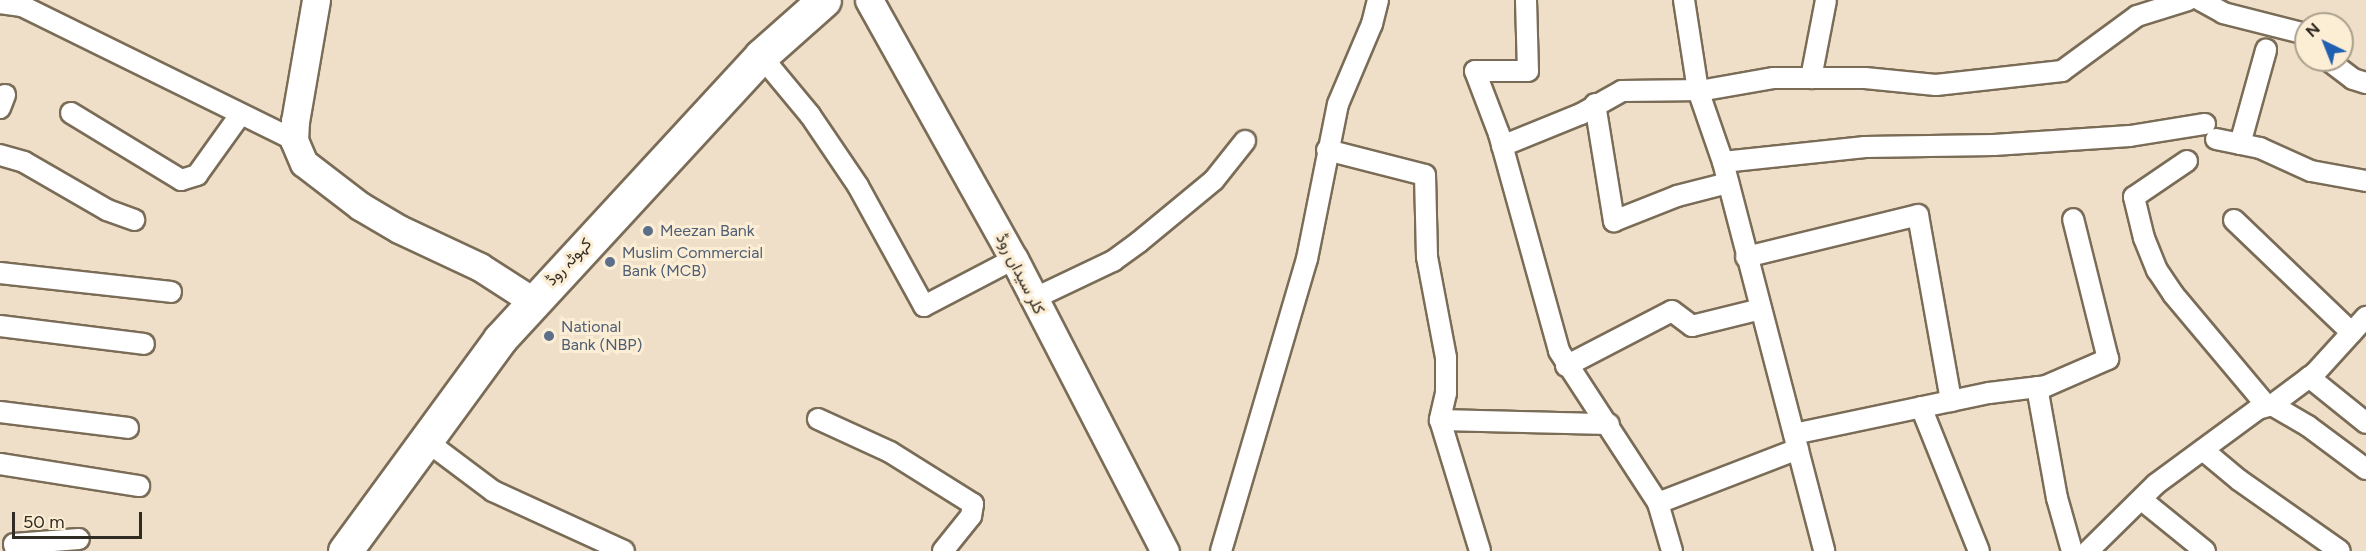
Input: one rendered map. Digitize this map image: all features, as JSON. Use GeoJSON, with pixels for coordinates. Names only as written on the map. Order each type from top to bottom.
{"type":"FeatureCollection","features":[{"type":"Feature","properties":{"kind":"highway","name":"کہوٹہ روڈ"},"geometry":{"type":"LineString","coordinates":[[345,551],[500,339],[533,301],[761,56],[824,0]]}},
{"type":"Feature","properties":{"kind":"main road"},"geometry":{"type":"LineString","coordinates":[[316,0],[294,140],[304,163],[360,206],[399,230],[480,267],[533,301]]}},
{"type":"Feature","properties":{"kind":"main road","name":"کلر سیداں روڈ"},"geometry":{"type":"LineString","coordinates":[[869,0],[1014,259],[1166,551]]}},
{"type":"Feature","properties":{"kind":"street"},"geometry":{"type":"LineString","coordinates":[[1221,551],[1307,259],[1338,104],[1372,24],[1378,0]]}},
{"type":"Feature","properties":{"kind":"street"},"geometry":{"type":"LineString","coordinates":[[1526,0],[1528,71],[1475,71],[1502,146],[1552,330],[1566,366],[1609,424],[1658,503],[1672,551]]}},
{"type":"Feature","properties":{"kind":"street"},"geometry":{"type":"LineString","coordinates":[[1684,0],[1698,90],[1723,162],[1824,551]]}},
{"type":"Feature","properties":{"kind":"street"},"geometry":{"type":"LineString","coordinates":[[1811,78],[1826,0]]}},
{"type":"Feature","properties":{"kind":"street"},"geometry":{"type":"LineString","coordinates":[[1502,146],[1581,114],[1595,104],[1622,91],[1698,90],[1774,78],[1936,85],[2062,71],[2138,16],[2188,0]]}},
{"type":"Feature","properties":{"kind":"street"},"geometry":{"type":"LineString","coordinates":[[2200,0],[2223,13],[2294,31]]}},
{"type":"Feature","properties":{"kind":"street"},"geometry":{"type":"LineString","coordinates":[[0,3],[22,6],[294,140]]}},
{"type":"Feature","properties":{"kind":"street"},"geometry":{"type":"LineString","coordinates":[[2240,144],[2266,50]]}},
{"type":"Feature","properties":{"kind":"street"},"geometry":{"type":"LineString","coordinates":[[761,56],[810,115],[858,186],[924,306],[1014,259]]}},
{"type":"Feature","properties":{"kind":"street"},"geometry":{"type":"LineString","coordinates":[[2343,72],[2352,79],[2366,83]]}},
{"type":"Feature","properties":{"kind":"street"},"geometry":{"type":"LineString","coordinates":[[1595,104],[1614,221],[1677,196],[1728,183]]}},
{"type":"Feature","properties":{"kind":"street"},"geometry":{"type":"LineString","coordinates":[[71,113],[181,180],[197,175],[240,115]]}},
{"type":"Feature","properties":{"kind":"street"},"geometry":{"type":"LineString","coordinates":[[1723,162],[1865,147],[1994,145],[2210,131],[2240,144],[2260,148],[2311,171],[2366,181]]}},
{"type":"Feature","properties":{"kind":"street"},"geometry":{"type":"LineString","coordinates":[[1033,299],[1113,261],[1139,242],[1214,180],[1245,141]]}},
{"type":"Feature","properties":{"kind":"street"},"geometry":{"type":"LineString","coordinates":[[1327,150],[1425,175],[1427,257],[1446,358],[1446,393],[1440,420],[1480,551]]}},
{"type":"Feature","properties":{"kind":"street"},"geometry":{"type":"LineString","coordinates":[[0,154],[24,162],[107,210],[134,220]]}},
{"type":"Feature","properties":{"kind":"street"},"geometry":{"type":"LineString","coordinates":[[2187,161],[2134,197],[2144,238],[2157,270],[2173,294],[2269,406],[2308,426],[2366,469]]}},
{"type":"Feature","properties":{"kind":"street"},"geometry":{"type":"LineString","coordinates":[[1746,257],[1918,215],[1951,401]]}},
{"type":"Feature","properties":{"kind":"street"},"geometry":{"type":"LineString","coordinates":[[1658,503],[1796,441],[1921,407],[2037,387],[2108,359],[2073,219]]}},
{"type":"Feature","properties":{"kind":"street"},"geometry":{"type":"LineString","coordinates":[[2234,220],[2352,333]]}},
{"type":"Feature","properties":{"kind":"street"},"geometry":{"type":"LineString","coordinates":[[0,273],[171,292]]}},
{"type":"Feature","properties":{"kind":"street"},"geometry":{"type":"LineString","coordinates":[[1566,366],[1672,311],[1692,326],[1761,309]]}},
{"type":"Feature","properties":{"kind":"street"},"geometry":{"type":"LineString","coordinates":[[2088,551],[2142,500],[2203,450],[2309,377],[2366,318]]}},
{"type":"Feature","properties":{"kind":"street"},"geometry":{"type":"LineString","coordinates":[[0,326],[144,344]]}},
{"type":"Feature","properties":{"kind":"street"},"geometry":{"type":"LineString","coordinates":[[2309,377],[2366,423]]}},
{"type":"Feature","properties":{"kind":"street"},"geometry":{"type":"LineString","coordinates":[[2037,387],[2057,498],[2072,551]]}},
{"type":"Feature","properties":{"kind":"street"},"geometry":{"type":"LineString","coordinates":[[1921,407],[1978,551]]}},
{"type":"Feature","properties":{"kind":"street"},"geometry":{"type":"LineString","coordinates":[[0,412],[128,428]]}},
{"type":"Feature","properties":{"kind":"street"},"geometry":{"type":"LineString","coordinates":[[818,419],[890,452],[973,504],[971,516],[943,551]]}},
{"type":"Feature","properties":{"kind":"street"},"geometry":{"type":"LineString","coordinates":[[1440,420],[1609,424]]}},
{"type":"Feature","properties":{"kind":"street"},"geometry":{"type":"LineString","coordinates":[[425,440],[492,491],[624,551]]}},
{"type":"Feature","properties":{"kind":"street"},"geometry":{"type":"LineString","coordinates":[[2203,450],[2239,480],[2340,551]]}},
{"type":"Feature","properties":{"kind":"street"},"geometry":{"type":"LineString","coordinates":[[0,464],[138,486]]}},
{"type":"Feature","properties":{"kind":"street"},"geometry":{"type":"LineString","coordinates":[[2142,500],[2205,551]]}},
{"type":"Feature","properties":{"kind":"street"},"geometry":{"type":"LineString","coordinates":[[16,551],[14,544],[79,539]]}},
{"type":"Feature","properties":{"kind":"place","name":"Meezan Bank"},"geometry":{"type":"Point","coordinates":[648,231]}},
{"type":"Feature","properties":{"kind":"place","name":"Muslim Commercial Bank (MCB)"},"geometry":{"type":"Point","coordinates":[610,262]}},
{"type":"Feature","properties":{"kind":"place","name":"National Bank (NBP)"},"geometry":{"type":"Point","coordinates":[549,336]}}]}
